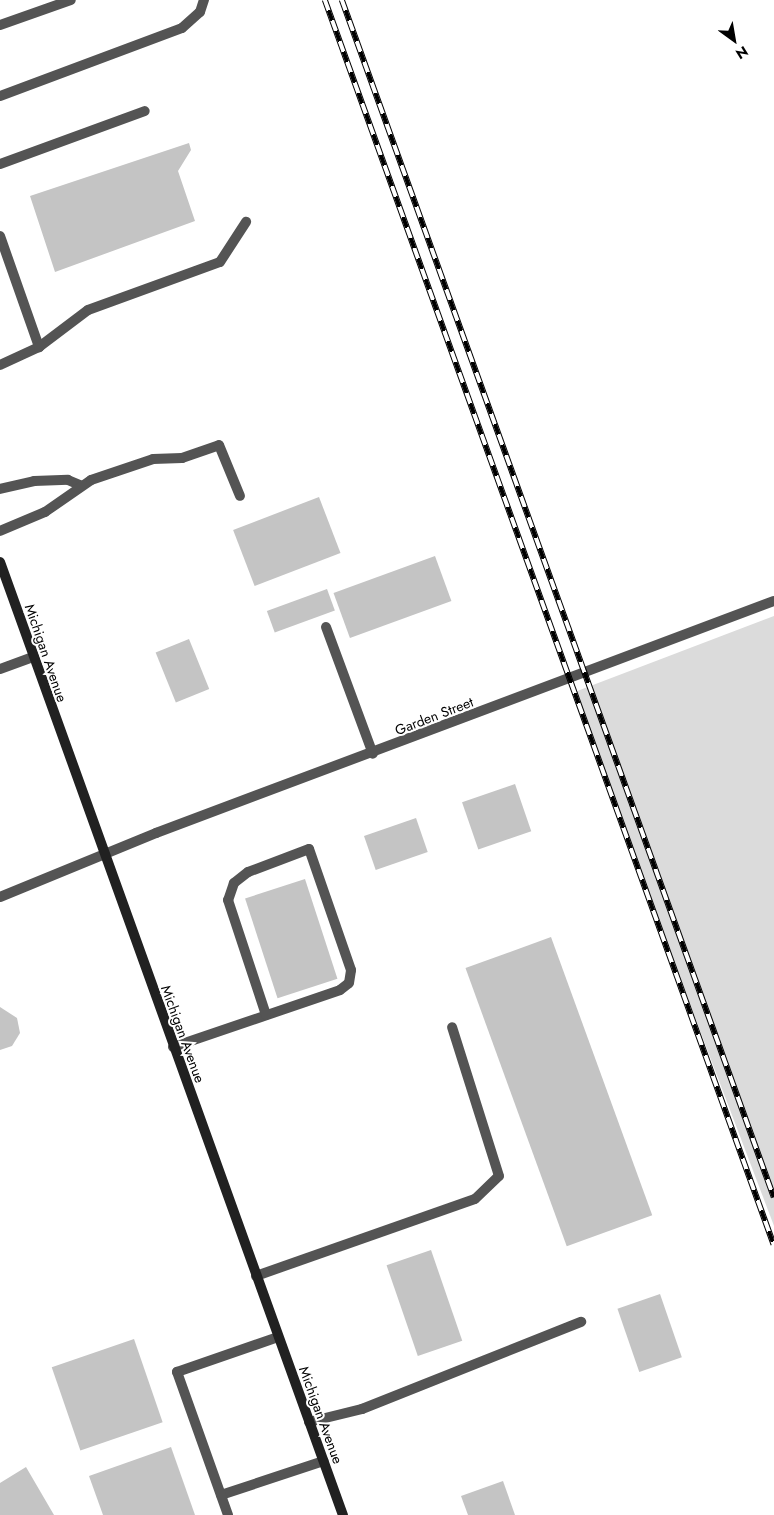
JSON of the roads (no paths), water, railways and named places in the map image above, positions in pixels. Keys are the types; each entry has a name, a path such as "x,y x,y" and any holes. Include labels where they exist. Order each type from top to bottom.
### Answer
{"main road":[{"name":"Michigan Avenue","path":"0,562 103,855 343,1515"}],"street":[{"path":"0,25 71,0"},
{"path":"0,96 182,28 200,12 204,0"},
{"path":"0,164 145,112"},
{"path":"0,365 38,348 88,310 220,262 246,222"},
{"path":"0,236 38,348"},
{"path":"0,531 62,502 80,485 153,459 182,458 219,445 240,496"},
{"path":"0,489 34,481 68,480 80,485"},
{"name":"Garden Street","path":"0,898 103,855 774,602"},
{"path":"326,627 373,754"},
{"path":"0,669 33,657"},
{"path":"173,1047 340,990 349,982 351,970 309,849 248,872 234,883 228,900 266,1015"},
{"path":"256,1276 475,1199 499,1176 452,1027"},
{"path":"309,1422 362,1409 582,1322"},
{"path":"228,1515 176,1372 278,1337"},
{"path":"221,1495 324,1462"}],"railway":[{"path":"325,0 774,1245"},
{"path":"342,0 774,1197"}]}
